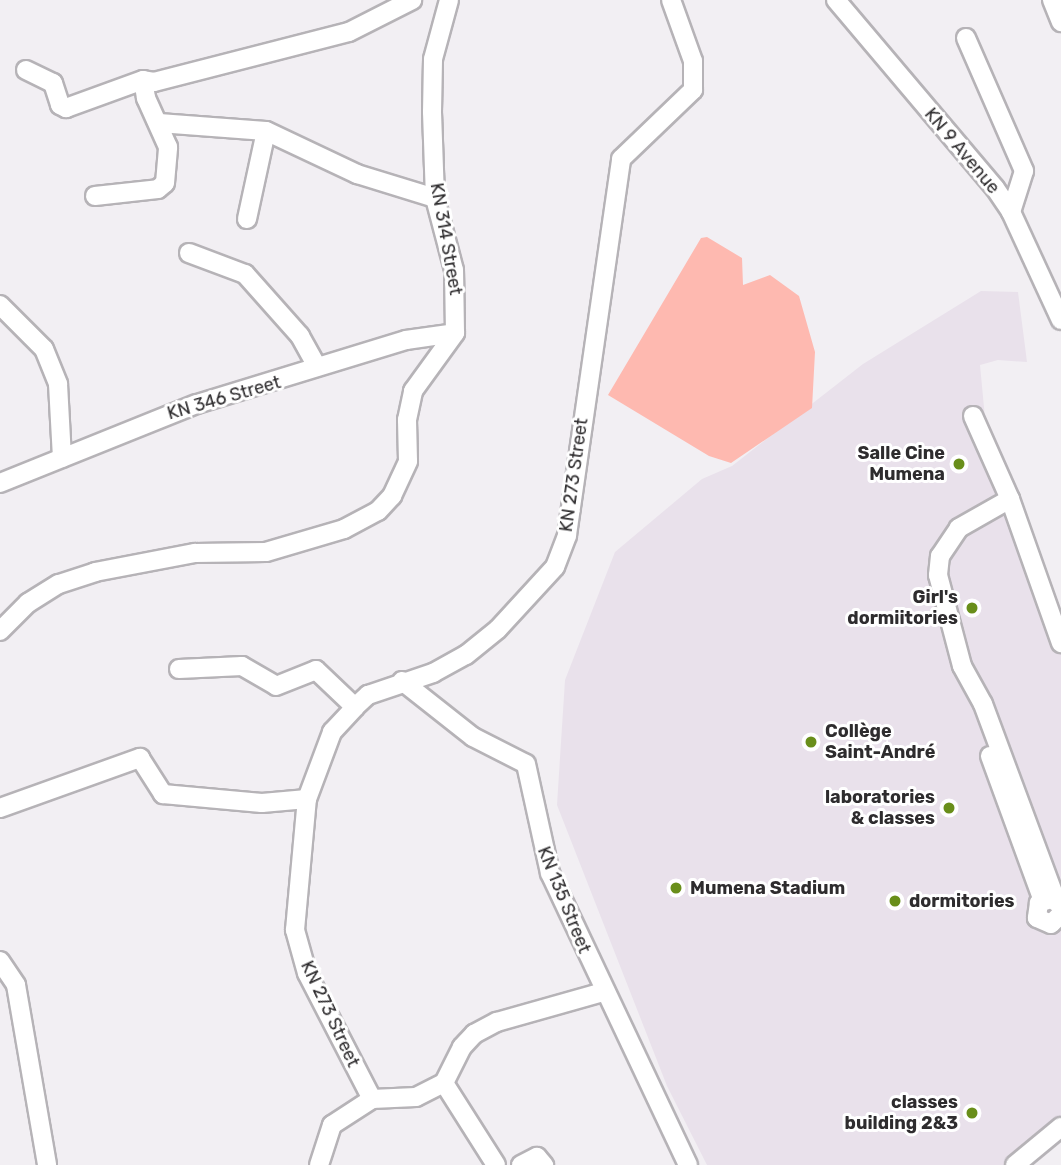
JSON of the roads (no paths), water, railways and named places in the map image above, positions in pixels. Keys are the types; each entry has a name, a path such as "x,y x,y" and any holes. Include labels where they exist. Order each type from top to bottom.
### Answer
{"street":[{"path":"26,69 53,83 60,105 66,107 144,80 153,82 349,32 412,0"},
{"name":"KN 314 Street","path":"449,0 433,59 435,198 454,270 455,333"},
{"name":"KN 273 Street","path":"372,1099 307,973 295,930 307,799 332,732 355,707 368,695 402,681 433,673 466,655 530,596 559,556 567,535 621,159 693,90 693,61 671,0"},
{"name":"KN 9 Avenue","path":"836,0 1011,212 1061,320"},
{"path":"1052,0 1061,22"},
{"path":"966,38 1024,171 1011,212"},
{"path":"95,196 158,189 165,183 168,147 146,98 144,80"},
{"path":"159,123 266,131 357,174 435,198"},
{"path":"247,219 266,131"},
{"path":"189,253 245,274 300,336 317,367"},
{"path":"0,305 44,349 58,384 62,458"},
{"path":"0,631 27,603 59,584 95,572 195,553 266,552 344,529 379,511 405,475 410,446 407,420 413,391 455,333"},
{"name":"KN 346 Street","path":"0,483 94,442 118,439 149,421 406,340 455,333"},
{"path":"973,416 1010,499 1061,643"},
{"path":"1010,499 960,528 940,556 938,575 966,676 965,688 1057,907"},
{"path":"178,669 242,666 276,686 316,670 355,707"},
{"name":"KN 135 Street","path":"402,681 473,737 526,764 550,873 603,992 688,1165"},
{"path":"0,808 140,758 163,794 262,803 307,799"},
{"path":"0,961 16,985 47,1165"},
{"path":"319,1165 332,1125 372,1099 416,1097 444,1083 462,1047 474,1034 497,1022 603,992"},
{"path":"444,1083 496,1165"},
{"path":"1015,1165 1061,1127"},
{"path":"521,1165 537,1157 544,1165"}],"place":[{"name":"Salle Cine Mumena","path":"959,464"},
{"name":"Girl's dormiitories","path":"972,608"},
{"name":"Collège Saint-André","path":"811,742"},
{"name":"laboratories & classes","path":"949,808"},
{"name":"Mumena Stadium","path":"676,888"},
{"name":"dormitories","path":"895,901"},
{"name":"classes building 2&3","path":"972,1113"}]}
